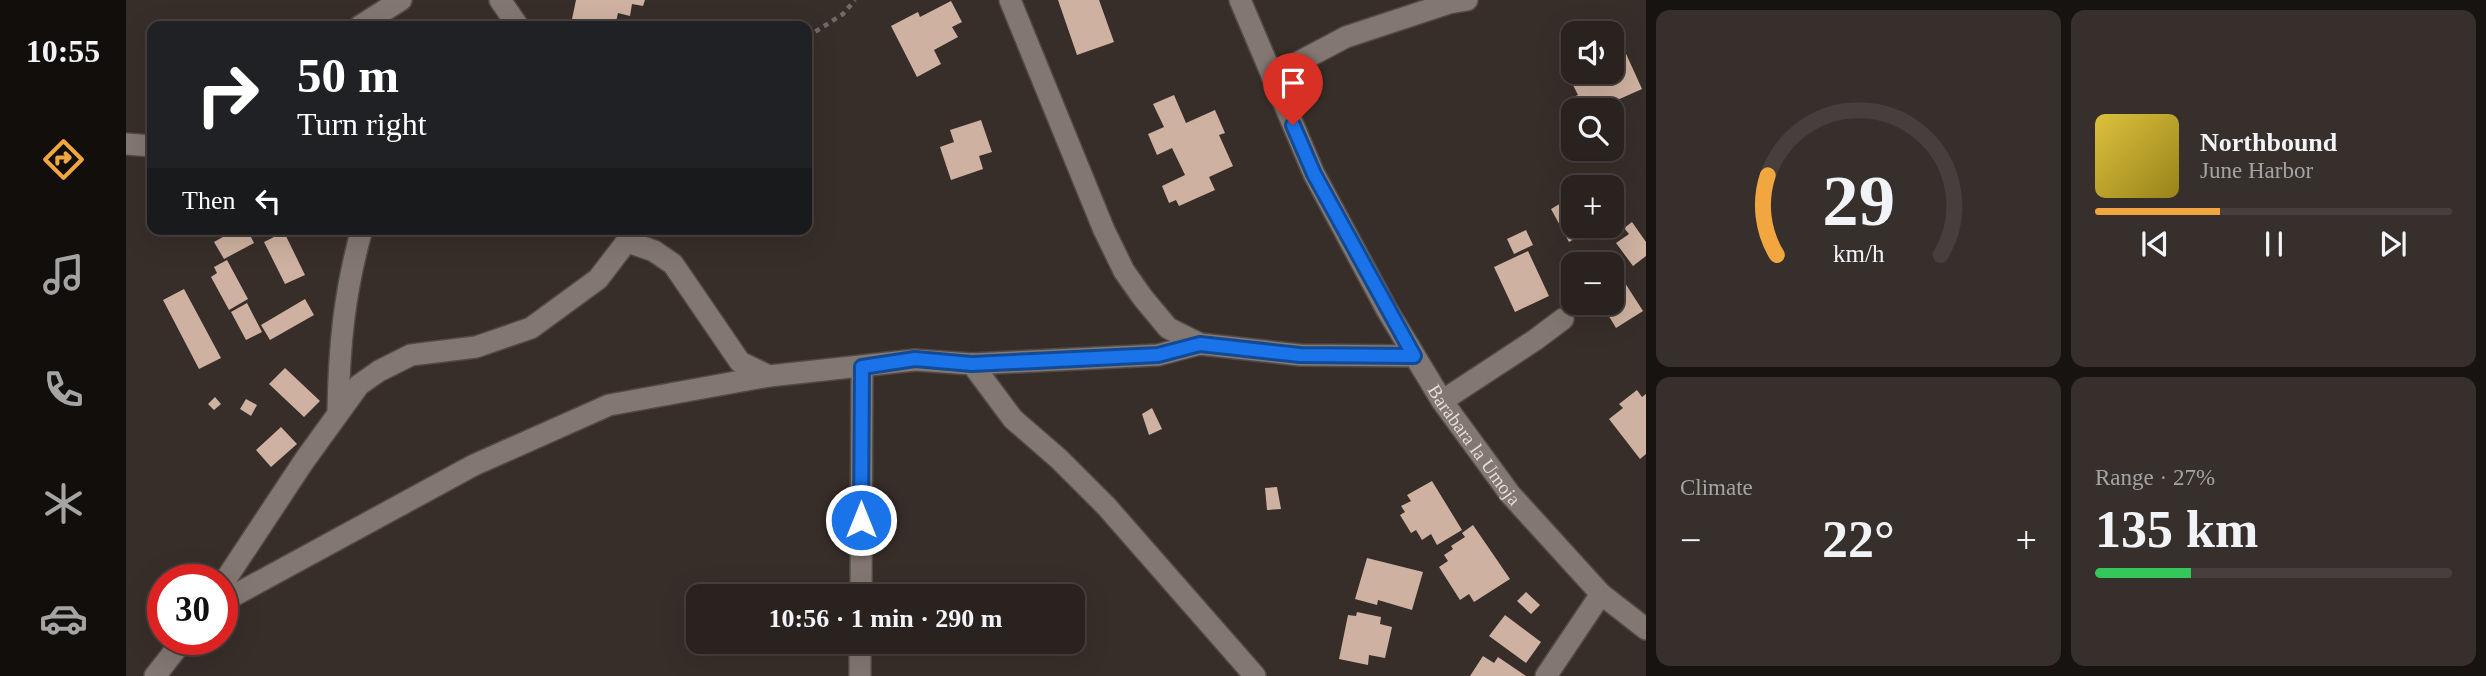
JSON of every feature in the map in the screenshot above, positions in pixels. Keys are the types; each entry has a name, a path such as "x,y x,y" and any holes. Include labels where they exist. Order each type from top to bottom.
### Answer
{"street":[{"path":"368,21 401,0"},
{"path":"500,0 515,21"},
{"path":"1010,0 1104,230 1124,271 1168,328 1200,344 1300,355 1414,356"},
{"name":"Barabara la Umoja","path":"1240,0 1314,174 1414,356 1442,401 1510,494 1601,594 1646,629"},
{"path":"1272,76 1346,37 1467,0"},
{"path":"126,144 147,146"},
{"path":"338,413 339,353 345,300 361,235"},
{"path":"236,564 359,385 379,371 411,355 476,347 531,328 597,279 632,235 673,264 740,362 769,376"},
{"path":"1442,401 1563,319"},
{"path":"238,593 474,465 609,405 769,376 915,359 972,364 1158,355 1200,344"},
{"path":"972,364 1013,419 1059,459 1107,507 1255,676"},
{"path":"861,584 862,367"},
{"path":"1546,676 1601,594"},
{"path":"860,654 860,676"},
{"path":"155,676 171,655"}],"path":[{"path":"812,34 843,14 855,0"}],"building":[{"path":"576,0 645,0 643,6 632,4 630,16 618,13 616,21 572,19"},
{"path":"1058,0 1099,0 1114,42 1077,55"},
{"path":"951,1 962,22 952,27 958,37 934,50 941,64 917,77 891,26 918,12 920,17"},
{"path":"1624,49 1642,89 1622,98 1571,98 1578,95 1572,84 1624,84"},
{"path":"1174,95 1186,123 1215,110 1225,133 1219,135 1233,166 1209,177 1215,190 1179,206 1176,200 1169,203 1162,186 1185,175 1172,148 1157,155 1148,134 1164,127 1153,104"},
{"path":"981,120 992,152 979,156 983,169 951,180 940,147 954,142 950,130"},
{"path":"1561,203 1561,227 1551,209"},
{"path":"1632,222 1646,242 1646,256 1633,266 1616,243 1629,234 1624,228"},
{"path":"1526,230 1533,245 1514,254 1507,239"},
{"path":"226,235 250,235 254,243 224,259 214,242"},
{"path":"278,235 285,235 305,275 285,284 264,242"},
{"path":"1528,251 1549,296 1515,312 1494,267"},
{"path":"227,260 248,299 229,310 211,277 217,273 214,267"},
{"path":"1624,284 1643,311 1616,328 1608,315 1624,315"},
{"path":"184,289 221,358 199,369 163,300"},
{"path":"305,299 314,315 270,340 261,325"},
{"path":"247,303 262,332 246,340 231,312"},
{"path":"285,368 320,401 304,417 269,384"},
{"path":"1637,390 1642,397 1646,394 1646,454 1640,459 1609,419 1623,408 1619,404"},
{"path":"215,397 221,404 214,410 208,404"},
{"path":"246,399 257,405 251,416 240,409"},
{"path":"1152,408 1162,429 1149,435 1142,414"},
{"path":"281,427 297,444 271,467 256,450"},
{"path":"1432,481 1462,530 1437,545 1431,534 1422,540 1416,530 1411,533 1400,515 1405,512 1401,506 1411,501 1407,495"},
{"path":"1277,487 1281,509 1267,510 1265,488"},
{"path":"1473,525 1510,579 1474,602 1469,594 1460,600 1439,567 1448,561 1444,555 1453,549 1451,546 1465,537 1462,533"},
{"path":"1367,558 1423,572 1412,610 1378,600 1377,605 1355,599"},
{"path":"1526,592 1540,605 1531,614 1517,601"},
{"path":"1357,612 1381,617 1380,624 1392,627 1385,658 1369,655 1368,665 1339,659 1348,615 1356,616"},
{"path":"1505,615 1541,642 1526,663 1489,636"},
{"path":"1483,656 1494,663 1498,657 1526,676 1470,676"}],"route":[{"path":"861,520 862,367 915,359 972,364 1158,355 1200,344 1300,355 1414,356 1314,174 1293,125"}]}
